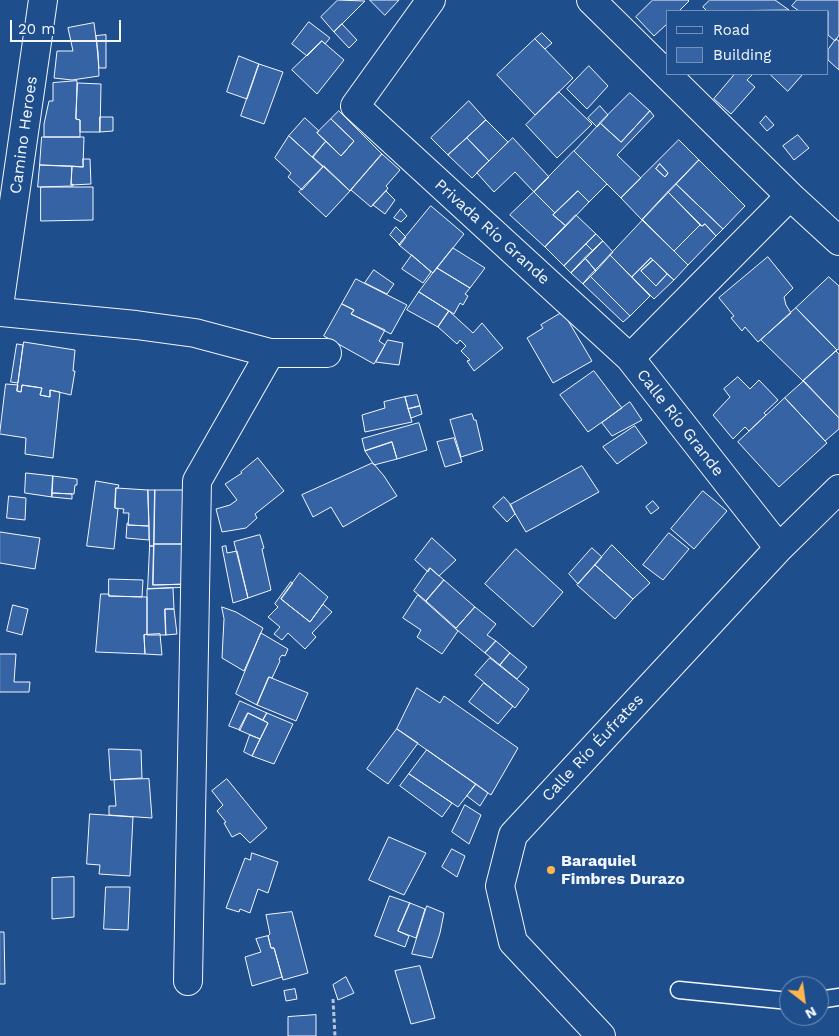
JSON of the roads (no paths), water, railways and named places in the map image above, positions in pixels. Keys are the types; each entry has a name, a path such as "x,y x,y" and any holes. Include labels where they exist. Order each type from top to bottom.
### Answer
{"street":[{"name":"Camino Heroes","path":"0,299 43,0"},
{"name":"Privada Río Grande","path":"431,0 355,106 630,358"},
{"path":"591,0 666,74"},
{"path":"667,75 790,196 839,241"},
{"name":"Calle Río Grande","path":"779,548 630,358 790,196"},
{"path":"0,312 136,325 195,333 270,353 327,353"},
{"path":"188,981 197,481 270,353"},
{"name":"Calle Río Éufrates","path":"601,1036 513,942 500,886 513,835 779,548 839,489"}],"lane":[{"path":"680,990 779,1000"}],"place":[{"name":"Baraquiel Fimbres Durazo","path":"551,870"}]}
